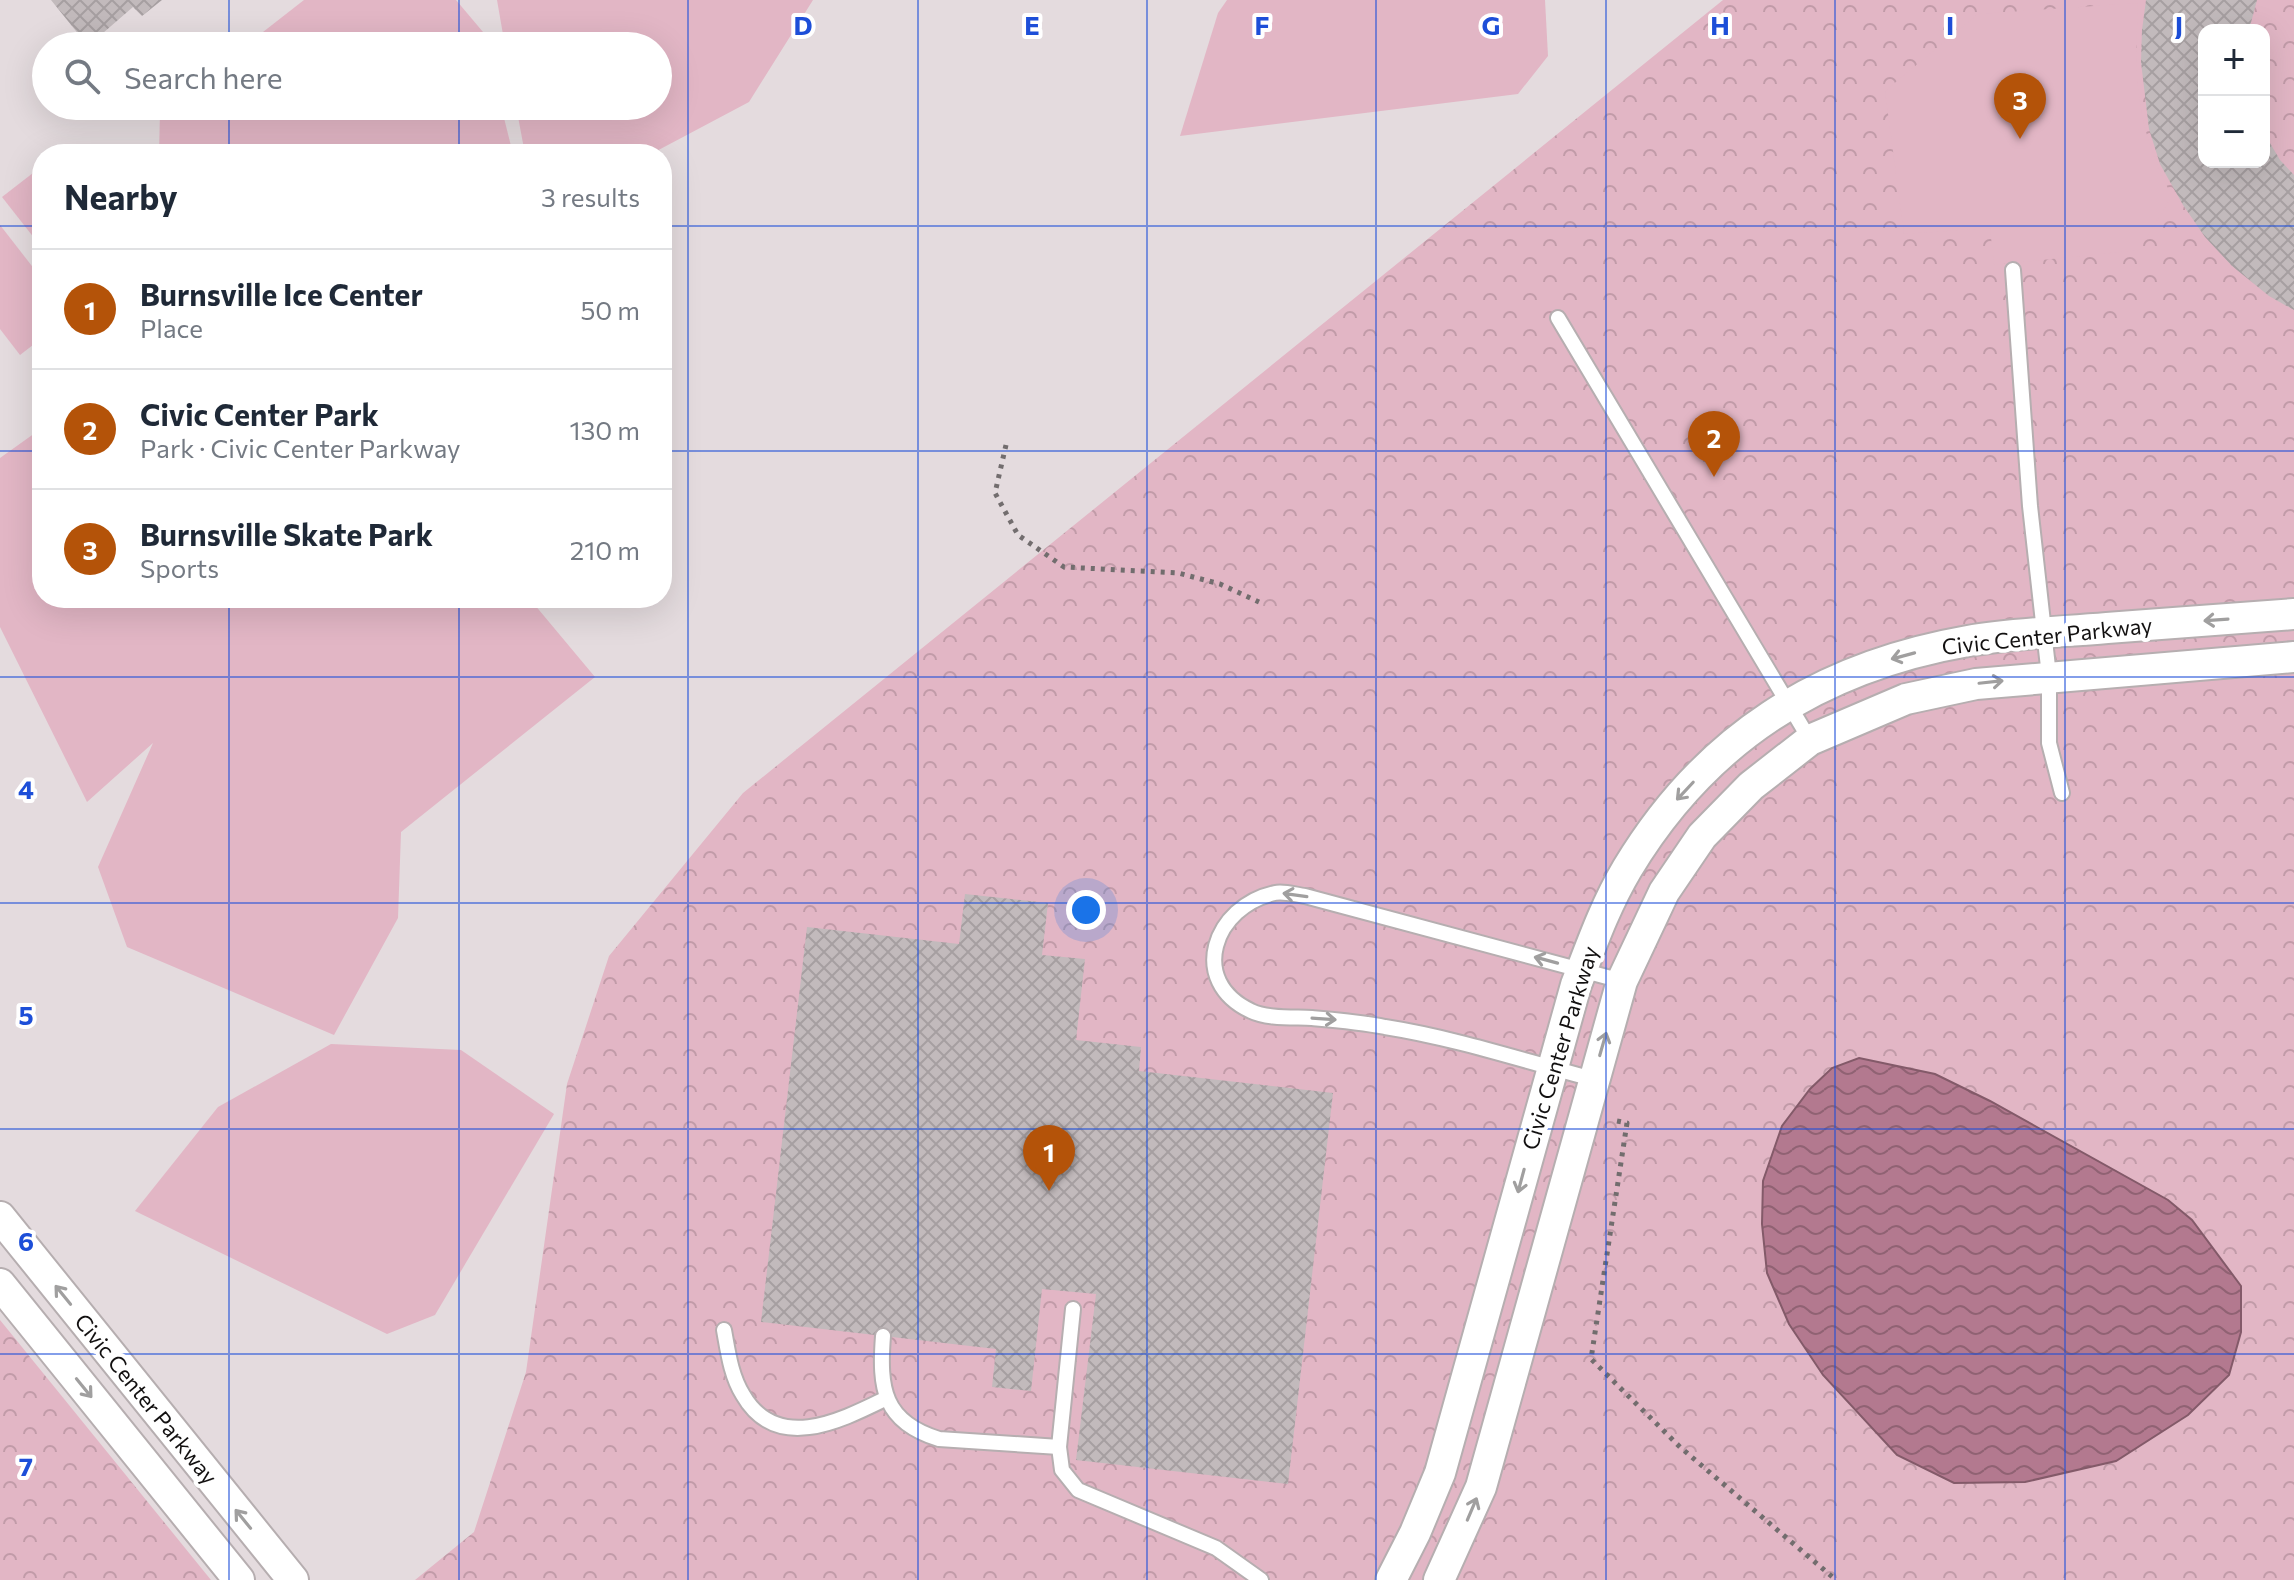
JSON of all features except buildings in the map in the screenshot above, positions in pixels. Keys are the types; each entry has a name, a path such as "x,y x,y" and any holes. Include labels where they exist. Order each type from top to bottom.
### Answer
{"street":[{"name":"Civic Center Parkway","path":"1391,1580 1440,1473 1582,970 1601,919 1620,883 1668,809 1721,754 1787,703 1856,671 1894,658 1969,641 2294,614"},
{"name":"Civic Center Parkway","path":"1439,1580 1481,1487 1622,981 1664,892 1702,836 1751,786 1810,740 1906,699 1976,684 2049,676 2294,657"},
{"name":"Civic Center Parkway","path":"0,1217 293,1580"},
{"name":"Civic Center Parkway","path":"0,1284 239,1580"}],"lane":[{"path":"2013,270 2030,506 2049,676 2049,743 2062,793"},
{"path":"1558,318 1810,740"},
{"path":"1593,1079 1386,1027 1254,1013 1232,999 1217,981 1213,963 1217,937 1229,919 1251,902 1277,892 1305,896 1622,981"},
{"path":"1073,1309 1059,1447 1062,1470 1078,1490 1216,1548 1261,1580"},
{"path":"724,1330 735,1380 744,1397 770,1421 808,1429 846,1418 887,1398"},
{"path":"883,1336 880,1369 887,1398 907,1425 939,1439 1059,1447"}],"path":[{"path":"1006,445 995,493 1018,535 1064,567 1178,573 1220,584 1259,602"},
{"path":"1584,1115 1627,1123 1591,1359 1680,1447 1836,1580"}],"green space":[{"path":"304,0 456,0 483,32 263,32"},
{"path":"497,0 813,0 749,102 670,144 523,144 519,120 672,120 672,32 503,32"},
{"path":"1227,0 1545,0 1548,56 1518,94 1180,136 1218,13"},
{"path":"1723,0 2294,0 2294,1580 415,1580 474,1532 526,1372 567,1084 609,956 743,793"},
{"path":"2138,3 2138,80 2144,125 2172,196 2139,250 1994,265 1990,228 1904,234 1885,91 1978,14"},
{"path":"160,120 504,120 510,144 159,144"},
{"path":"32,174 32,235 2,197"},
{"path":"0,225 32,266 32,346 20,355 0,329"},
{"path":"32,435 32,608 537,608 595,677 401,832 398,918 334,1035 127,947 98,867 153,743 87,802 0,627 0,458"},
{"path":"331,1044 461,1050 554,1114 435,1315 387,1334 135,1211 218,1107"},
{"path":"0,1320 211,1580 0,1580"}],"water":[{"path":"1859,1058 1935,1074 1990,1101 2168,1200 2192,1220 2241,1286 2241,1332 2229,1375 2188,1415 2116,1461 2025,1482 1954,1483 1897,1455 1823,1375 1789,1324 1767,1273 1762,1224 1763,1181 1782,1126 1810,1089 1832,1068"}],"place":[{"name":"Burnsville Skate Park","path":"2020,139"},
{"name":"Civic Center Park","path":"1714,477"},
{"name":"Burnsville Ice Center","path":"1049,1191"}]}
